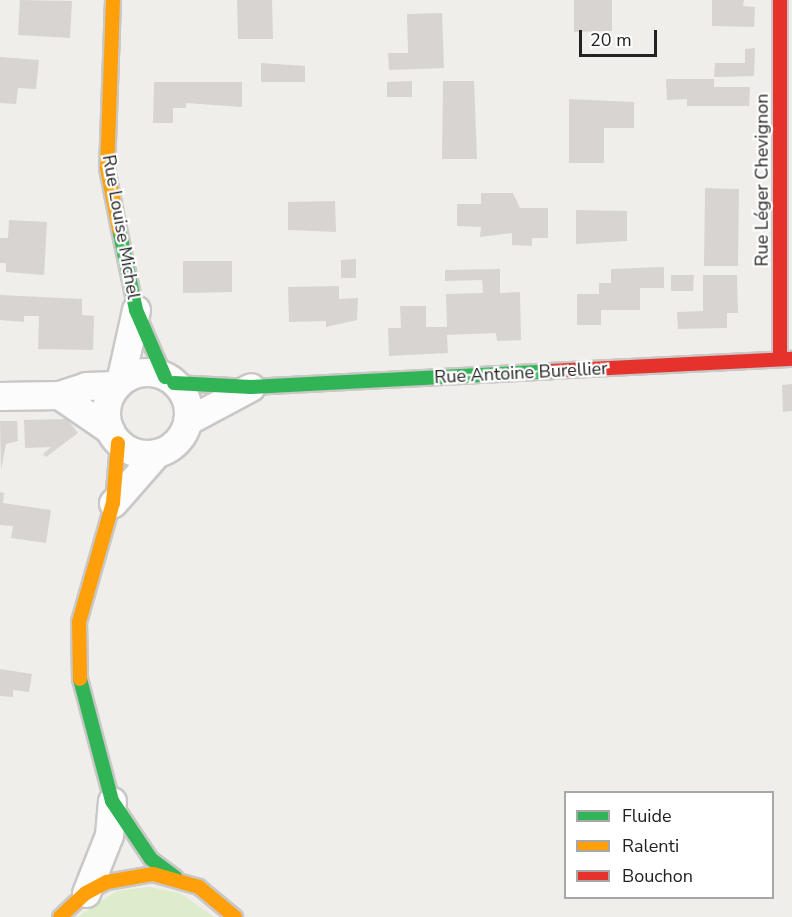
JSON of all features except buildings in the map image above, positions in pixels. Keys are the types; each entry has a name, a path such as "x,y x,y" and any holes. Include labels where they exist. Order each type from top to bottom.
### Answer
{"street":[{"name":"Rue Louise Michel","path":"113,0 107,168 136,310 169,380"},
{"name":"Rue Léger Chevignon","path":"780,0 786,359"},
{"name":"Rue Louise Michel","path":"119,384 136,310"},
{"name":"Rue Antoine Burellier","path":"169,380 251,387 786,359"},
{"path":"0,396 59,395 86,386 119,384 142,373 169,380 187,404 187,421 174,444 157,453 113,503"},
{"path":"119,384 107,406 114,436 113,503 87,582 76,643 88,719 112,801 151,859 176,878 199,887 235,917"},
{"name":"Rue Antoine Burellier","path":"187,421 251,387"},
{"path":"59,395 133,452 157,453"},
{"path":"86,893 109,835 112,801"},
{"path":"60,917 86,893 129,876 176,878"}],"green space":[{"path":"149,887 180,893 214,917 77,917 117,891"}],"traffic: fast":[{"path":"119,229 136,310 165,377"},
{"path":"174,383 251,387 552,371"},
{"path":"80,679 112,801 151,859 176,878"}],"traffic: slow":[{"path":"113,0 107,168 119,229"},
{"path":"80,679 79,622 113,503 118,443"},
{"path":"60,917 86,893 107,882 153,874 199,887 235,917"}],"traffic: jam":[{"path":"780,0 780,359"},
{"path":"552,371 792,359"}]}
